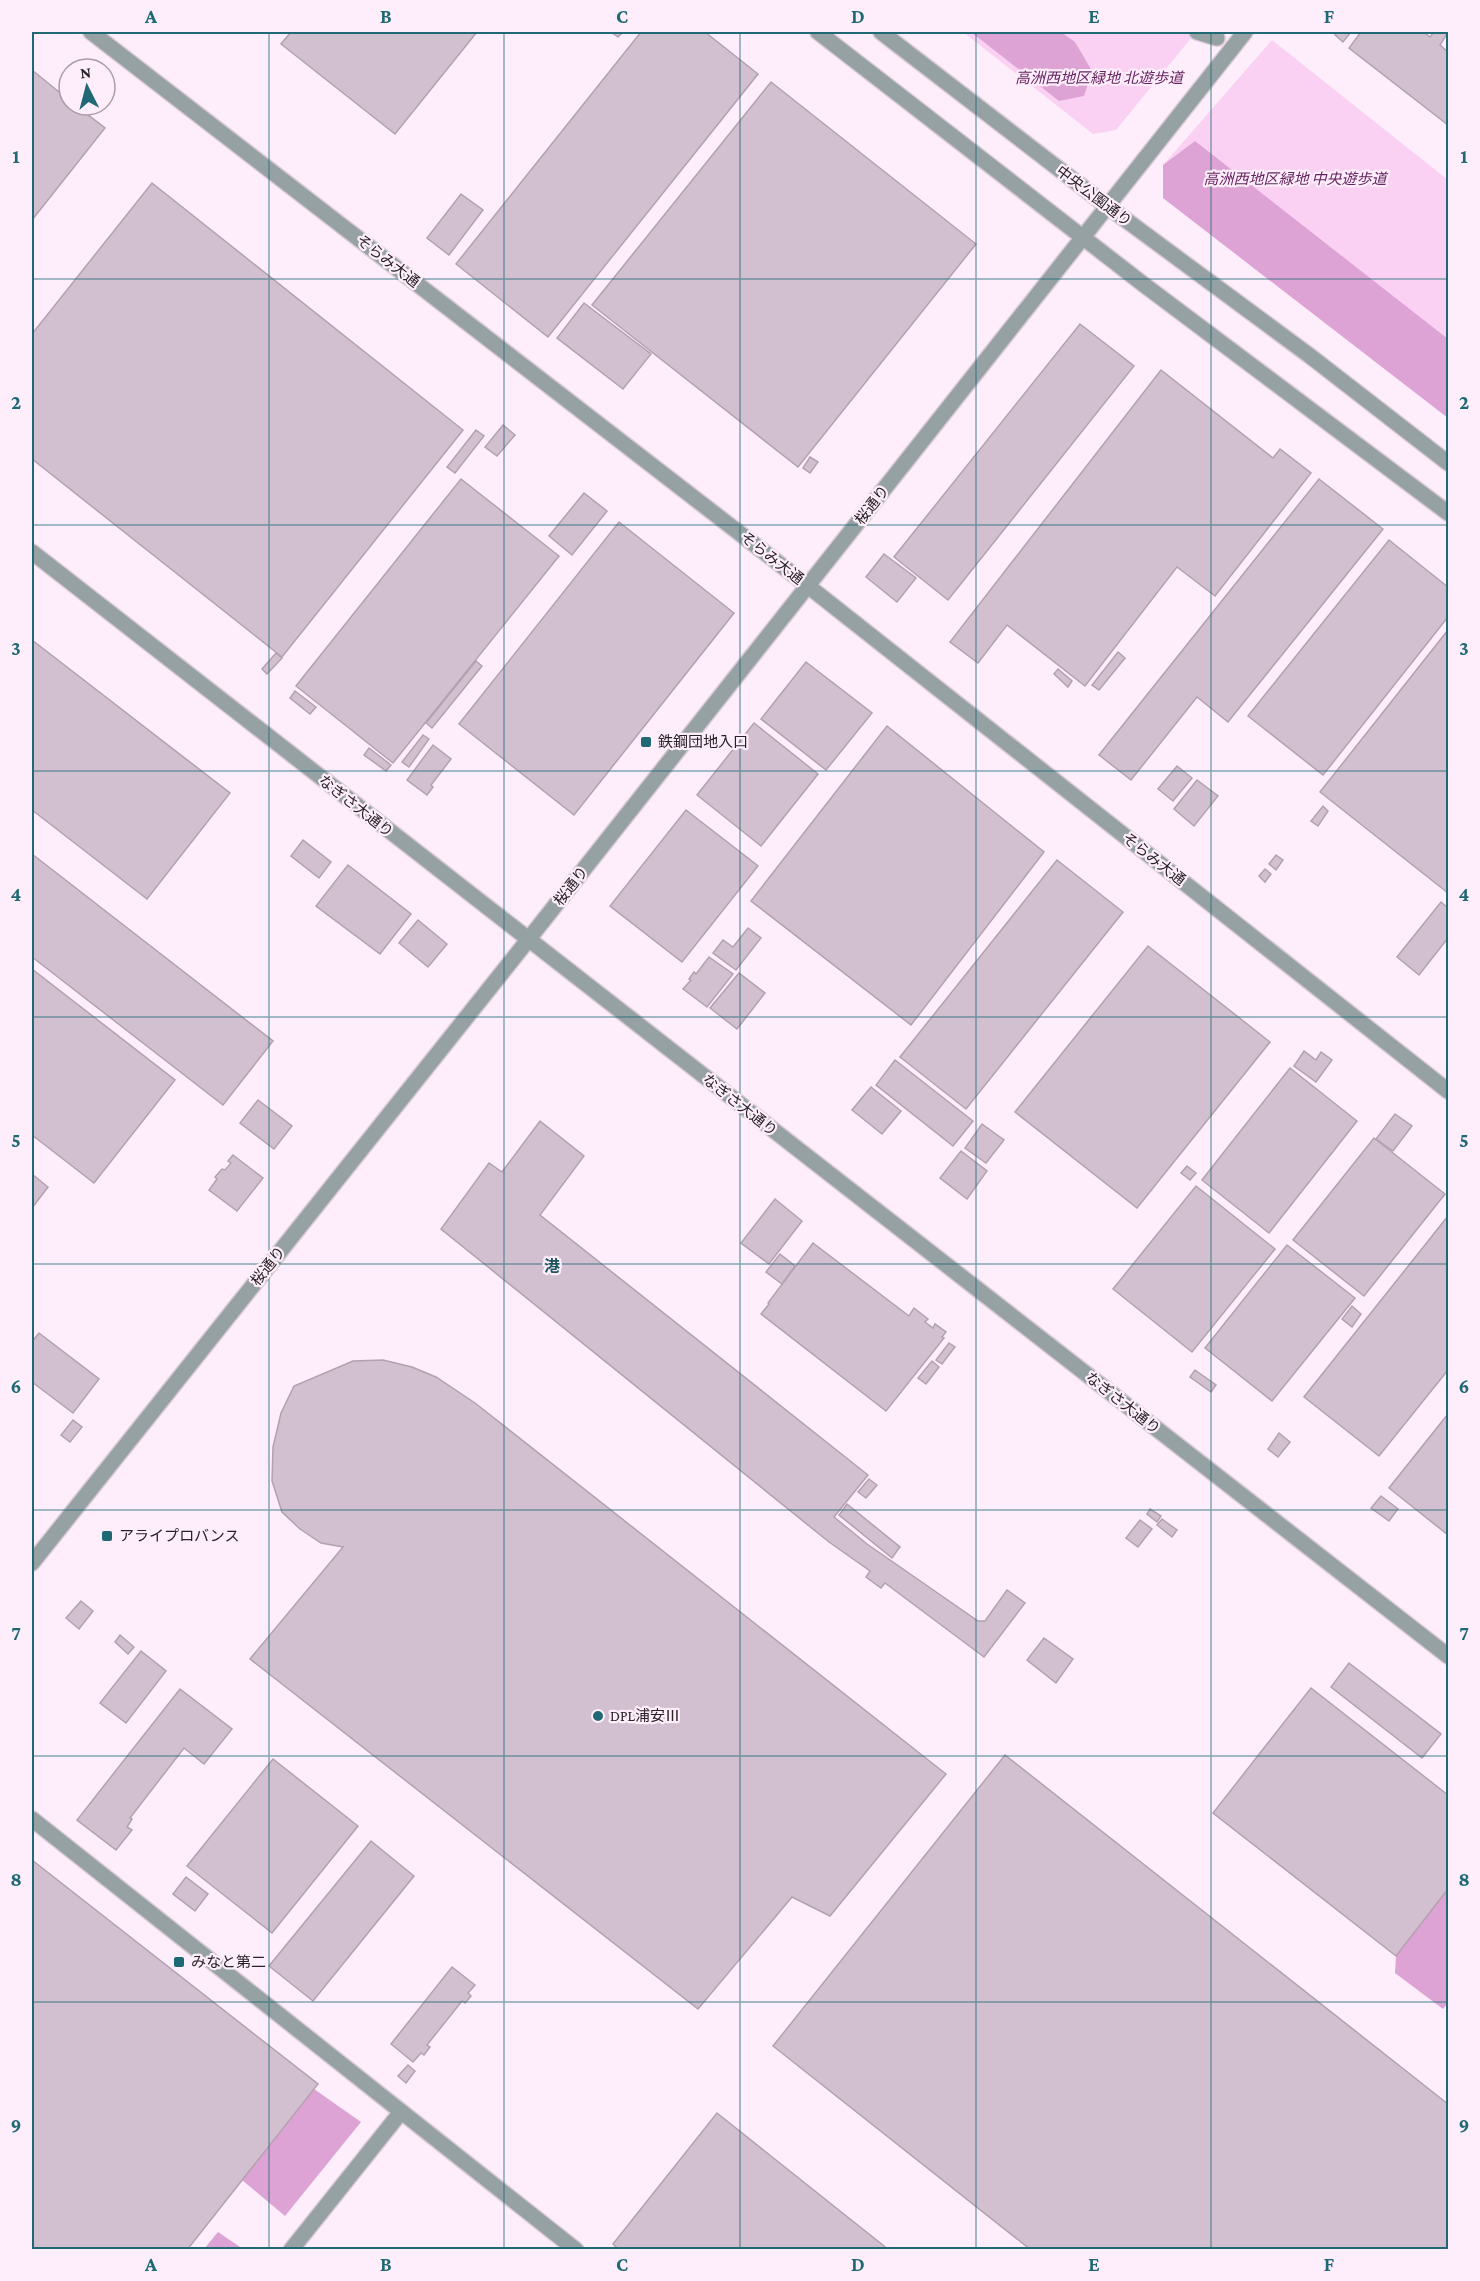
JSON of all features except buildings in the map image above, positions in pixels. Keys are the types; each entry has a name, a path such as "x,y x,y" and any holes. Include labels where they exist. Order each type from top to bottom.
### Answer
{"street":[{"name":"そらみ大通","path":"91,32 808,586 1449,1091"},
{"path":"818,32 1143,284 1449,513"},
{"name":"中央公園通り","path":"881,32 1107,206 1310,356 1449,463"},
{"path":"1197,32 1217,38"},
{"name":"桜通り","path":"32,1563 528,940 1245,32"},
{"name":"なぎさ大通り","path":"32,552 1449,1656"},
{"path":"32,1819 576,2250"},
{"path":"291,2250 401,2112"}],"green space":[{"name":"高洲西地区緑地 北遊歩道","path":"963,32 1196,32 1116,130 1093,134"},
{"name":"高洲西地区緑地 中央遊歩道","path":"1272,40 1448,180 1448,418 1163,198 1163,165"}],"shaded area":[{"path":"971,32 1061,32 1075,42 1092,71 1084,96 1059,101"},
{"path":"1195,141 1448,339 1448,418 1163,198 1163,165"},
{"path":"1448,1889 1448,2003 1443,2009 1395,1973 1396,1956"},
{"path":"314,2089 361,2122 285,2216 242,2180"},
{"path":"218,2232 243,2249 204,2249"}],"place":[{"name":"鉄鋼団地入口","path":"646,742"},
{"name":"アライプロバンス","path":"107,1536"},
{"name":"DPL浦安Ⅲ","path":"598,1716"},
{"name":"みなと第二","path":"179,1962"}],"district":[{"name":"港","path":"552,1266"}]}
